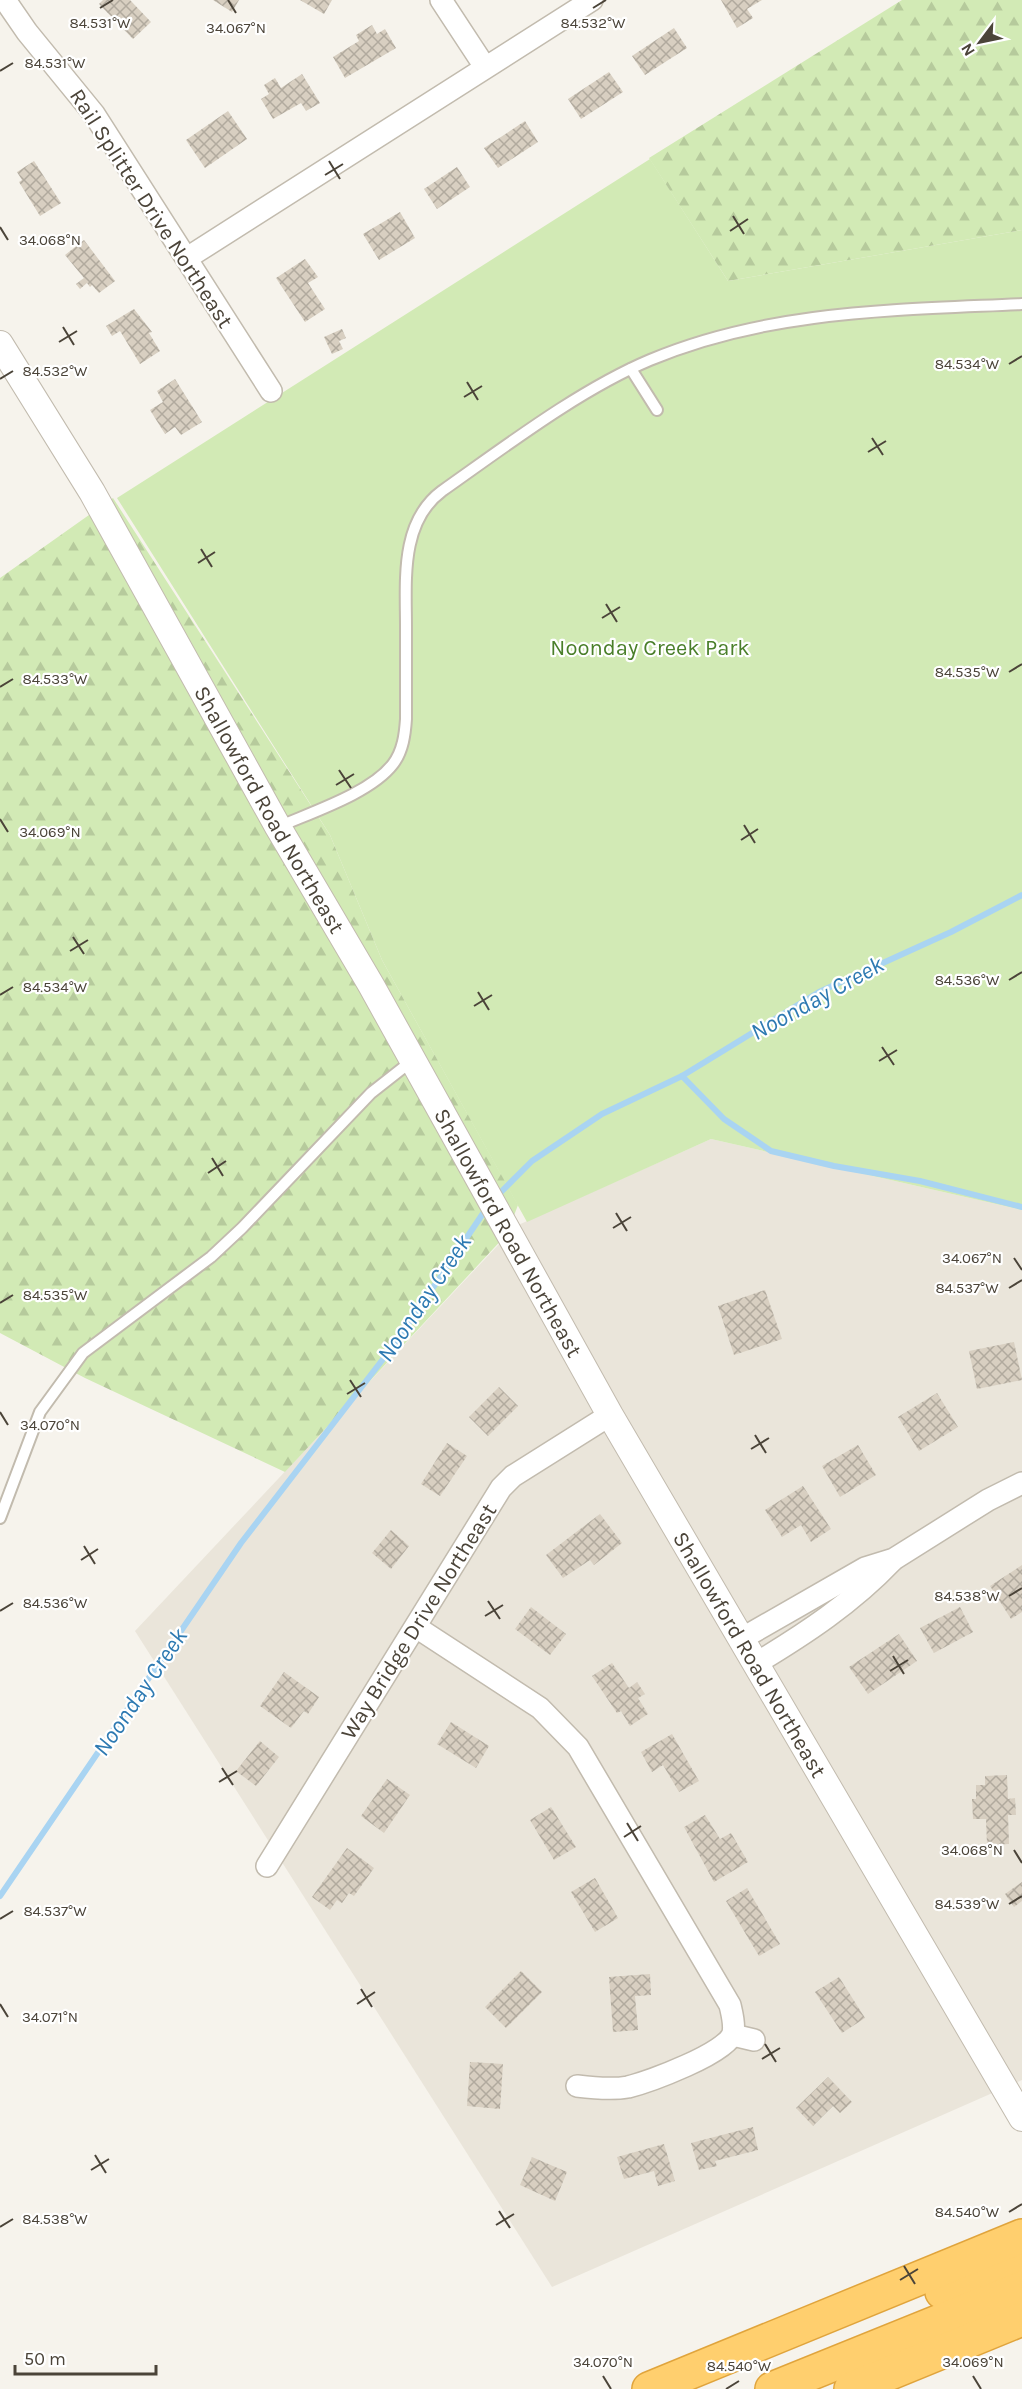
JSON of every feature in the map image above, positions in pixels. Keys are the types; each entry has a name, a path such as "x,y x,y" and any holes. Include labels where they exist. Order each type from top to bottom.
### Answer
{"highway":[{"path":"649,2389 1022,2236"},
{"path":"669,2389 1022,2262"},
{"path":"772,2389 1022,2288"},
{"path":"851,2389 1022,2319"}],"street":[{"name":"Rail Splitter Drive Northeast","path":"5,0 27,32 94,114 271,391"},
{"path":"441,0 485,68"},
{"path":"187,258 592,0"},
{"name":"Shallowford Road Northeast","path":"0,344 92,492 278,827 413,1060 524,1264 610,1415 1022,2118"},
{"name":"Way Bridge Drive Northeast","path":"267,1866 501,1488 513,1476 610,1415"},
{"path":"741,1640 865,1568 894,1558 988,1500 1022,1483"},
{"path":"755,1664 827,1619 872,1582 894,1558"},
{"path":"416,1627 540,1708 578,1747 730,2005 733,2035 721,2047 705,2057 628,2087 577,2086"},
{"path":"733,2035 754,2040"}],"lane":[{"path":"278,827 363,787 386,771 400,751 406,719 406,568 411,539 425,506 490,457 631,369 711,338 777,323 863,312 1022,304"},
{"path":"631,369 657,410"},
{"path":"0,1518 40,1412 83,1353 211,1257 242,1228 378,1086 413,1060"}],"shaded area":[{"path":"711,1139 1022,1210 1022,2080 552,2287 135,1631 516,1226"}],"green space":[{"path":"902,0 1022,0 1022,230 728,281 649,158"},
{"name":"Noonday Creek Park","path":"650,159 728,281 1022,230 1022,1210 711,1139 527,1222 382,960 330,835 117,498"},
{"path":"113,498 330,835 382,960 518,1205 507,1234 285,1472 85,1378 0,1333 0,578"}],"building":[{"path":"103,0 130,0 151,22 133,39 99,4"},
{"path":"213,0 239,0 232,12"},
{"path":"300,0 332,0 324,14"},
{"path":"721,0 762,0 747,9 753,18 737,28"},
{"path":"372,25 377,34 385,29 396,48 345,78 333,57 359,41 356,35"},
{"path":"674,28 687,48 645,75 632,56"},
{"path":"609,72 623,92 581,119 568,99"},
{"path":"302,74 320,103 306,111 301,103 273,119 261,99 269,94 264,85 275,78 281,88"},
{"path":"228,111 247,139 205,168 186,140"},
{"path":"525,121 538,142 498,168 484,148"},
{"path":"34,161 61,203 40,216 19,182 22,180 17,172"},
{"path":"457,167 470,187 437,209 424,189"},
{"path":"400,212 415,238 379,260 363,234"},
{"path":"84,240 115,281 99,293 87,283 80,289 76,284 84,278 65,255"},
{"path":"305,259 318,277 308,283 325,309 305,322 276,278"},
{"path":"134,309 152,332 149,333 160,351 140,364 120,331 112,336 106,326"},
{"path":"342,329 346,338 339,341 343,349 332,354 324,337"},
{"path":"175,379 202,422 181,435 175,427 165,434 150,410 163,402 157,391"},
{"path":"765,1290 782,1339 734,1355 718,1306"},
{"path":"1014,1342 1022,1380 977,1389 969,1351"},
{"path":"499,1387 518,1406 488,1436 469,1417"},
{"path":"937,1393 958,1427 919,1451 898,1417"},
{"path":"447,1443 467,1456 440,1496 421,1484"},
{"path":"858,1445 876,1475 840,1497 822,1466"},
{"path":"803,1486 831,1529 811,1542 801,1525 782,1537 765,1510"},
{"path":"600,1514 622,1543 594,1565 590,1560 563,1578 546,1555"},
{"path":"391,1530 409,1546 391,1569 372,1553"},
{"path":"1022,1565 1022,1612 1011,1619 990,1586"},
{"path":"531,1607 566,1634 550,1655 515,1629"},
{"path":"960,1607 973,1632 934,1653 920,1628"},
{"path":"899,1634 917,1661 868,1694 849,1667"},
{"path":"612,1663 629,1688 637,1682 645,1694 638,1698 648,1714 630,1726 621,1711 617,1713 592,1676"},
{"path":"284,1672 319,1697 308,1714 304,1711 291,1728 260,1706"},
{"path":"451,1722 489,1746 476,1768 437,1744"},
{"path":"672,1734 699,1781 679,1792 663,1765 652,1772 641,1752"},
{"path":"260,1741 279,1757 256,1786 236,1771"},
{"path":"1007,1775 1008,1799 1015,1798 1016,1815 1008,1815 1009,1844 987,1845 986,1819 973,1819 972,1799 976,1799 976,1785 985,1785 985,1776"},
{"path":"387,1779 410,1795 384,1833 361,1816"},
{"path":"551,1807 576,1847 554,1860 530,1820"},
{"path":"705,1815 720,1839 731,1833 748,1862 714,1882 684,1827"},
{"path":"347,1848 374,1868 354,1896 349,1893 342,1903 337,1900 330,1910 312,1897"},
{"path":"595,1878 618,1918 595,1932 571,1892"},
{"path":"1022,1882 1022,1901 1014,1907 1005,1894"},
{"path":"747,1888 780,1944 759,1956 726,1901"},
{"path":"521,1971 542,1992 506,2028 485,2007"},
{"path":"650,1974 651,1995 635,1996 638,2030 613,2032 609,1977"},
{"path":"839,1977 865,2018 842,2033 815,1992"},
{"path":"470,2062 503,2064 500,2109 467,2106"},
{"path":"828,2077 852,2102 840,2113 833,2106 813,2126 796,2108"},
{"path":"753,2127 758,2150 715,2161 717,2166 699,2170 691,2143"},
{"path":"664,2144 675,2181 658,2186 654,2171 624,2179 617,2157"},
{"path":"532,2157 567,2172 555,2201 520,2185"}],"waterway":[{"name":"Noonday Creek","path":"497,1196 532,1161 602,1114 682,1076 819,992 951,932 1022,895"},
{"path":"682,1076 724,1119 771,1151 834,1166 920,1181 1022,1207"},
{"name":"Noonday Creek","path":"0,1896 241,1543 397,1341 488,1206"}]}
